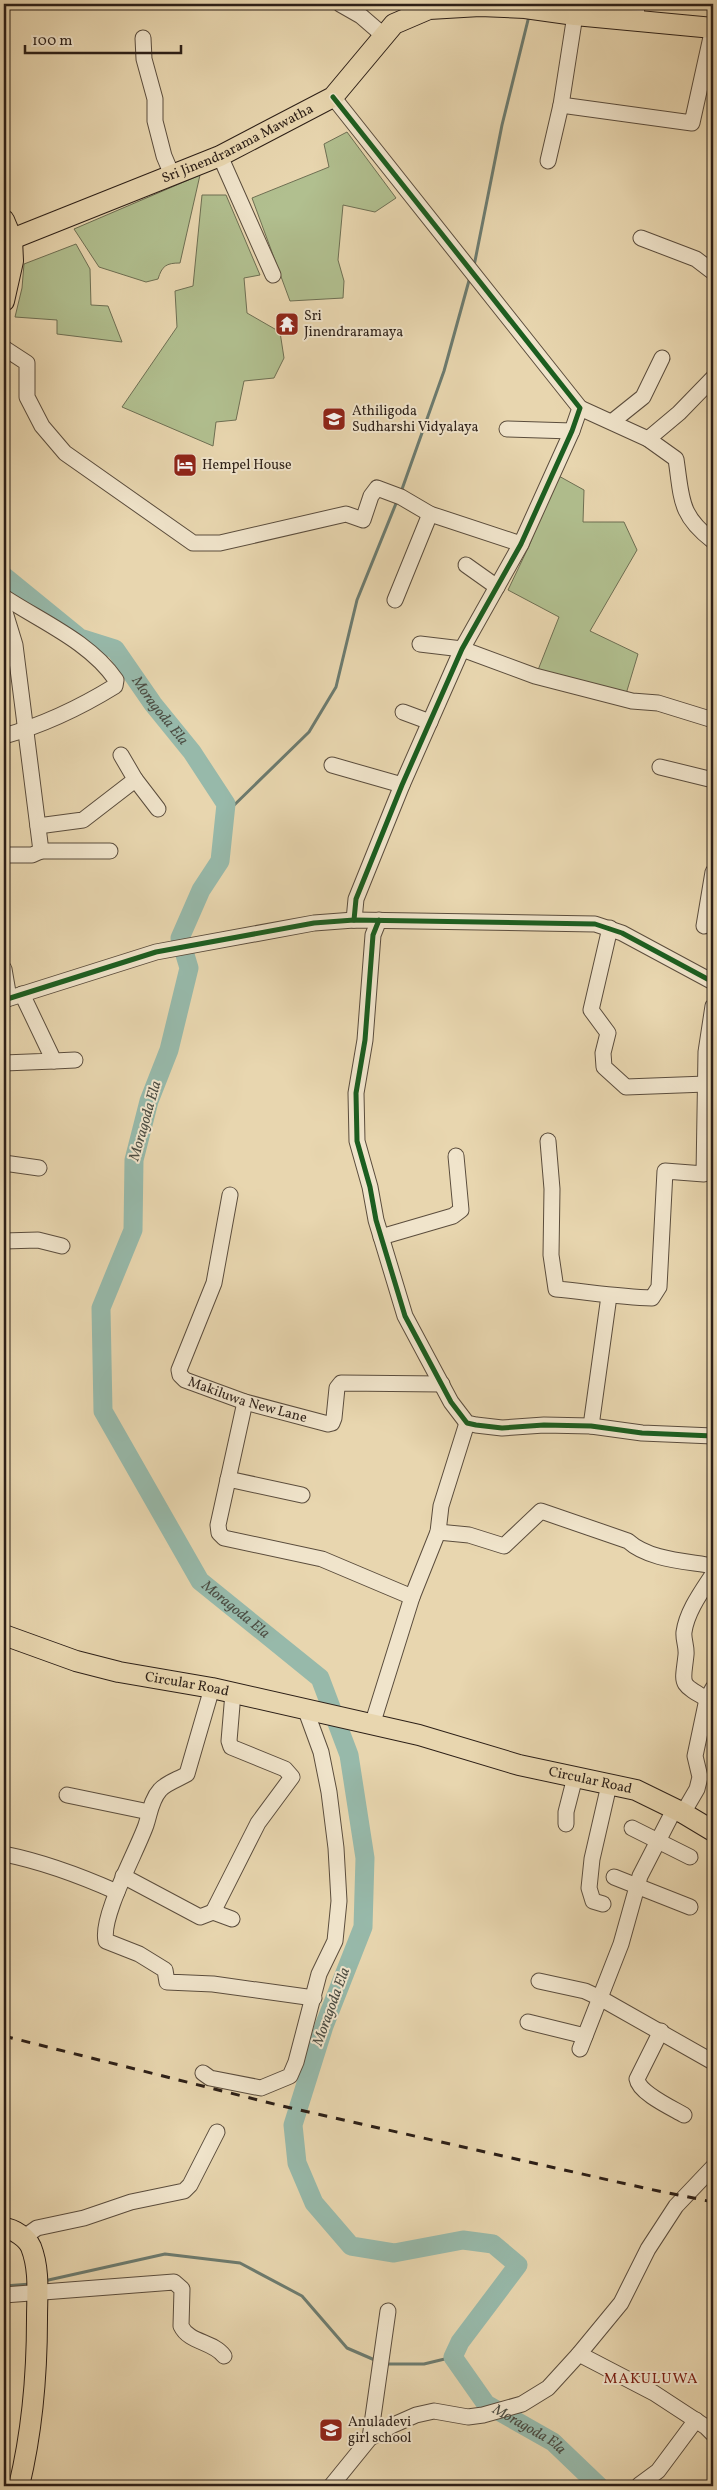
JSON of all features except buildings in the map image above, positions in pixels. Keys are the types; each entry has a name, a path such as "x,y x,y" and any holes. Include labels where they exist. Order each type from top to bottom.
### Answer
{"main road":[{"name":"Sri Jinendrarama Mawatha","path":"12,238 220,156 333,97 394,24 429,10 480,5 575,15 637,12 713,28"},
{"path":"4,220 12,238 13,261 4,301"},
{"name":"Circular Road","path":"4,1635 76,1661 119,1672 212,1688 419,1735 510,1762 636,1790 679,1810 713,1831"},
{"path":"4,2228 23,2238 30,2245 36,2267 37,2355 33,2410 19,2486"}],"street":[{"path":"340,4 361,16 383,35"},
{"path":"548,161 561,105 575,15"},
{"path":"561,105 692,122 713,28"},
{"path":"143,38 144,59 155,99 155,121 164,156 172,175"},
{"path":"333,97 580,408 648,438 676,459 684,510 697,528 713,541"},
{"path":"220,156 274,275"},
{"path":"641,238 696,259 713,272"},
{"path":"4,348 27,363 28,397 42,426 65,453 193,543 220,543 346,514 363,520 374,491 377,488 430,514 521,544"},
{"path":"613,421 643,397 662,358"},
{"path":"648,438 679,413 713,378"},
{"path":"354,920 356,899 402,785 462,649 521,544 572,431 580,408"},
{"path":"508,429 572,431"},
{"path":"395,600 430,514"},
{"path":"466,565 497,587"},
{"path":"4,596 79,644 106,666 116,680 115,686 92,700 26,730 4,736"},
{"path":"4,609 15,645 41,851"},
{"path":"420,644 462,649 534,676 632,700 658,704 713,720"},
{"path":"403,712 430,722"},
{"path":"121,755 158,809"},
{"path":"332,765 402,785"},
{"path":"660,767 713,780"},
{"path":"38,826 83,820 136,779"},
{"path":"4,855 32,855 41,851 110,851"},
{"path":"704,926 713,872"},
{"path":"12,997 156,952 314,922 354,920 595,924 610,928 660,952 713,982"},
{"path":"379,920 373,935 365,1040 356,1093 357,1141 392,1278 405,1316 452,1402 467,1423 502,1428 544,1425 591,1426 642,1433 713,1436"},
{"path":"610,928 590,1010 608,1033 603,1053 604,1067 626,1087 706,1084"},
{"path":"4,969 12,997 54,1061"},
{"path":"548,1141 552,1189 551,1255 556,1289 598,1292 609,1296 652,1298 659,1286 665,1171 704,1174 706,1052 713,1006"},
{"path":"4,1063 75,1060"},
{"path":"381,1237 453,1216 461,1210 456,1156"},
{"path":"4,1163 39,1168"},
{"name":"Makiluwa New Lane","path":"230,1195 214,1283 179,1370 184,1380 245,1402 328,1424 332,1423 334,1418 337,1388 341,1383 442,1384"},
{"path":"4,1241 38,1240 62,1246"},
{"path":"591,1426 609,1296"},
{"path":"245,1402 218,1525 219,1533 224,1538 322,1559 412,1597"},
{"path":"372,1725 412,1597 438,1532 441,1506 467,1423"},
{"path":"228,1479 302,1495"},
{"path":"438,1532 469,1535 504,1546 541,1511 628,1541 636,1548 659,1556 713,1566"},
{"path":"528,2022 582,2040 621,1944 636,1886 656,1840 697,1788 700,1777 695,1756 710,1694 690,1690 685,1684 682,1676 687,1654 683,1634 700,1594 713,1574"},
{"path":"212,1688 187,1774 160,1789 149,1812 147,1824 117,1892 104,1933 106,1941 165,1970 167,1982 213,1984 314,1998"},
{"path":"213,1912 258,1823 292,1777 285,1769 231,1747 228,1741 233,1693"},
{"path":"202,2073 210,2078 261,2088 290,2076 314,1998 319,1974 335,1941 339,1901 339,1876 329,1792 321,1752 303,1710"},
{"path":"566,1824 566,1812 574,1777"},
{"path":"603,1904 593,1901 590,1888 592,1859 608,1784"},
{"path":"67,1796 149,1812"},
{"path":"632,1828 690,1857"},
{"path":"4,1854 25,1858 68,1872 117,1892"},
{"path":"123,1876 200,1917 213,1912 232,1919"},
{"path":"614,1877 690,1907"},
{"path":"539,1981 585,1992 600,1998 713,2062"},
{"path":"661,2031 637,2079 637,2083 643,2090 684,2116"},
{"path":"23,2238 44,2226 84,2218 132,2202 184,2191 190,2185 217,2132"},
{"path":"330,2486 370,2438 416,2414 434,2411 452,2412 468,2417 482,2415 522,2404 548,2388 621,2303 648,2249 676,2206 713,2167"},
{"path":"4,2294 37,2290 174,2282 182,2289 181,2326 184,2331 190,2336 214,2346 224,2356"},
{"path":"370,2438 388,2312"},
{"path":"579,2354 654,2393 696,2420 713,2434"},
{"path":"639,2485 658,2471 696,2420"}],"green space":[{"path":"347,132 396,198 375,212 343,205 338,260 344,281 343,298 290,301 252,198 329,167 324,144"},
{"path":"200,175 180,263 165,266 158,279 146,282 99,267 74,229"},
{"path":"202,195 226,195 260,275 244,278 247,313 280,332 284,358 274,378 244,381 236,420 216,422 213,446 122,407 177,327 175,291 193,286"},
{"path":"76,244 90,269 91,305 108,306 122,342 57,334 57,320 15,317 22,288 24,264"},
{"path":"557,475 584,490 583,522 624,522 637,550 590,631 638,654 626,694 538,670 559,617 508,590 529,546"}],"waterway":[{"path":"474,266 502,125 529,16"},
{"path":"401,492 444,371 470,277"},
{"path":"225,814 309,732 336,687 357,600 397,501"},
{"name":"Moragoda Ela","path":"4,576 80,638 115,649 153,704 192,752 226,804 220,861 201,890 180,938 189,968 169,1050 149,1101 134,1160 133,1230 101,1308 103,1411 200,1581 320,1678 349,1755 365,1858 363,1927 324,2026 293,2125 297,2163 314,2203 351,2246 394,2253 463,2240 493,2244 518,2265 460,2342 453,2357 486,2404 553,2442 599,2486"},
{"path":"44,2281 165,2254 240,2263 302,2296 347,2348 377,2361"},
{"path":"4,2286 31,2284"},
{"path":"385,2364 424,2364 453,2357"}],"railway":[{"path":"4,2036 282,2106 713,2202"}],"cycle path":[{"path":"333,97 580,408 572,431 521,544 462,649 402,785 356,899 354,920"},
{"path":"4,1000 156,952 314,923 354,920 595,924 622,933 713,982"},
{"path":"379,920 373,935 365,1040 356,1093 357,1141 370,1187 376,1220 405,1316 451,1402 467,1423 476,1425 502,1428 544,1425 591,1426 642,1433 713,1436"}],"place":[{"name":"Sri Jinendraramaya","path":"287,324"},
{"name":"Athiligoda Sudharshi Vidyalaya","path":"334,419"},
{"name":"Hempel House","path":"185,465"},
{"name":"Anuladevi girl school","path":"331,2430"}],"district":[{"name":"MAKULUWA","path":"651,2379"}]}
